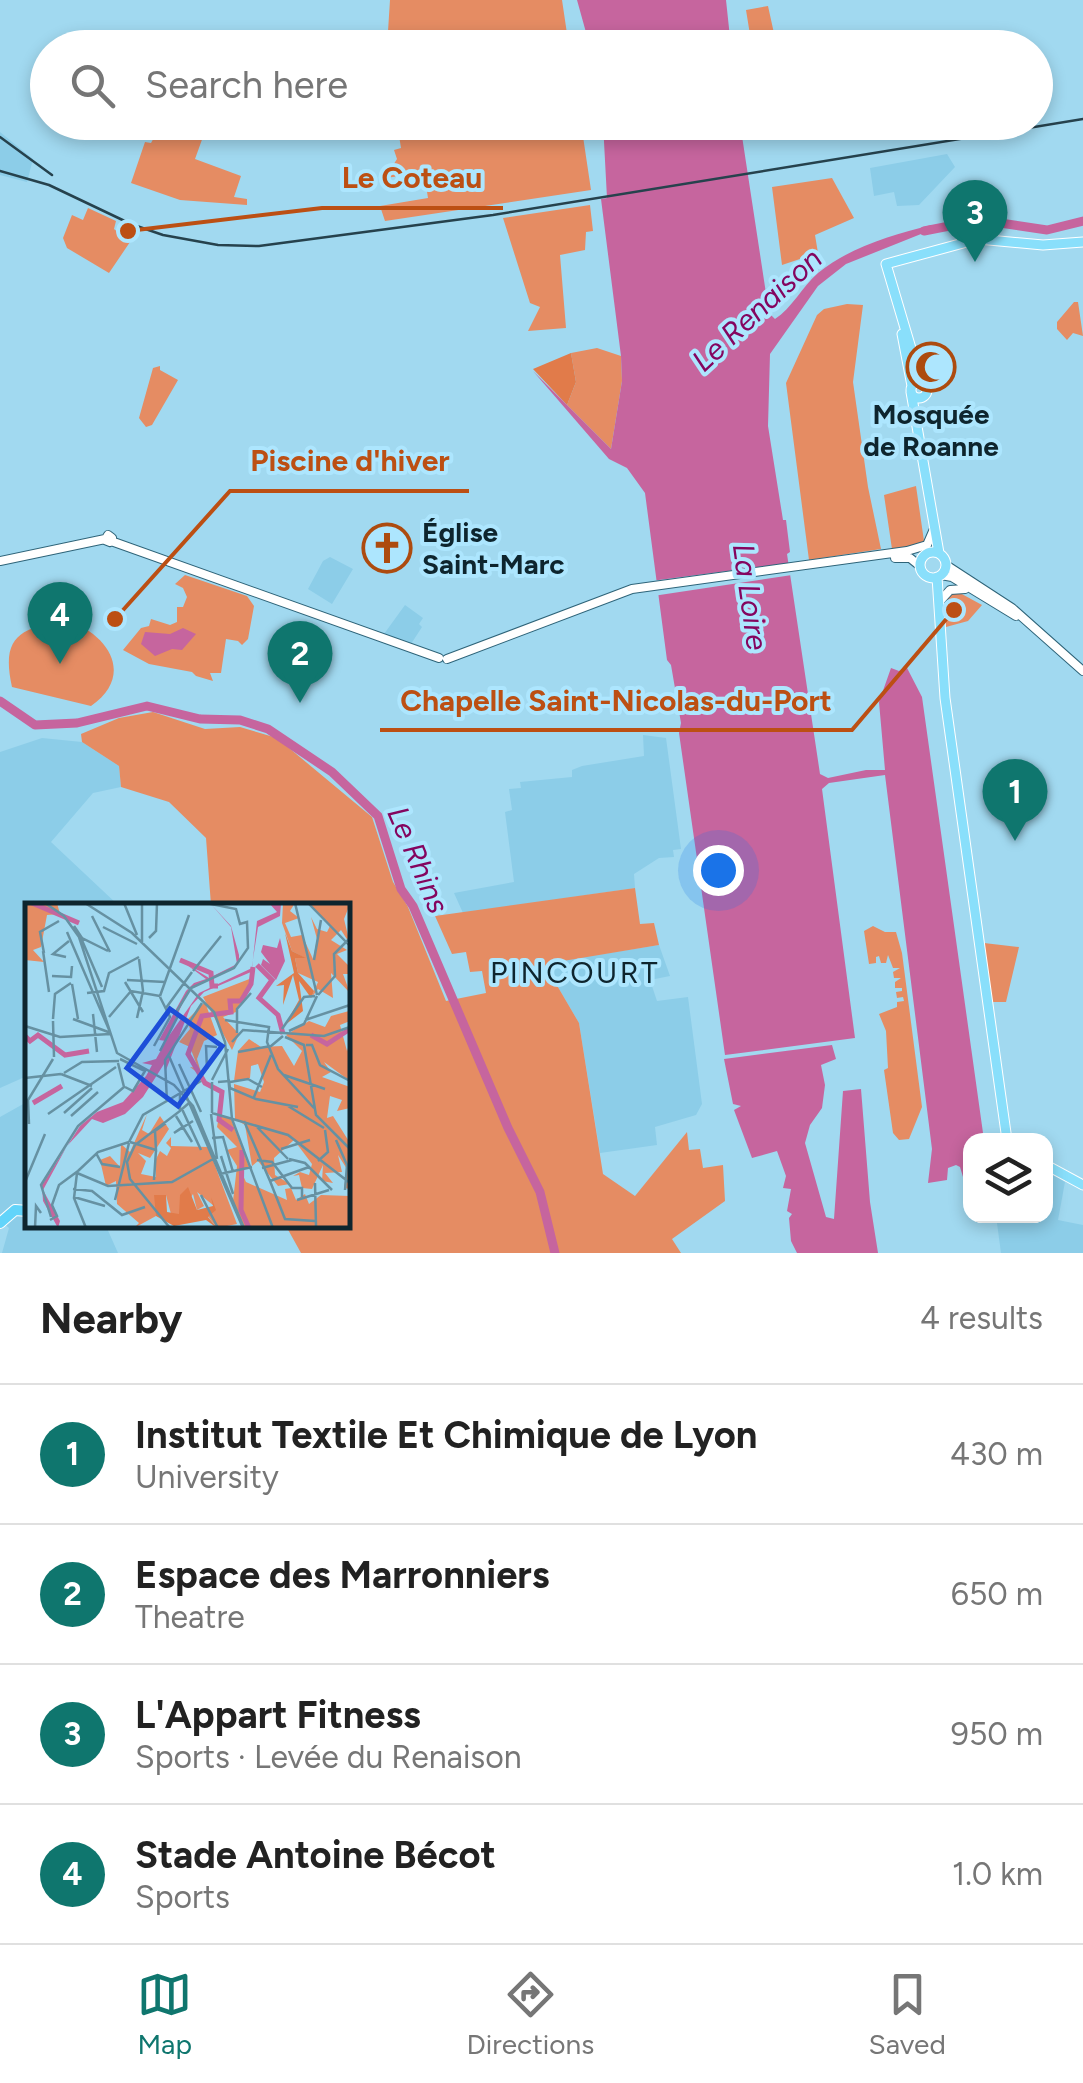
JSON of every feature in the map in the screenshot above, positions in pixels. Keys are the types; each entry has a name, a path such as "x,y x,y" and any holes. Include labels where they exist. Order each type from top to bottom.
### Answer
{"highway":[{"path":"0,1223 14,1210 25,1211"}],"main road":[{"path":"922,570 931,553 934,533 916,389 886,264 978,239 1043,245 1083,242"},
{"path":"892,556 927,545 934,533"},
{"path":"0,560 108,540 443,659 632,589 878,557 910,558 922,570 934,595 1006,1133"},
{"path":"907,551 931,553"},
{"path":"931,553 941,572 940,638"},
{"path":"922,570 941,572 994,595 1054,642 1083,674"},
{"path":"941,572 1037,629"},
{"path":"940,601 954,588 973,592"},
{"path":"1053,1169 1083,1185"}],"shaded area":[{"path":"390,0 562,0 566,30 388,30"},
{"path":"768,6 773,30 749,30 746,10"},
{"path":"0,132 33,159 27,182 0,175"},
{"path":"202,140 195,159 241,176 234,197 247,199 247,205 180,200 131,183 145,142"},
{"path":"400,140 584,140 591,190 385,221 380,206 428,198 424,173 385,178 397,159 394,150 401,148"},
{"path":"947,154 955,167 919,205 897,206 894,192 874,196 870,168"},
{"path":"832,178 854,218 815,235 818,253 782,265 772,187"},
{"path":"590,205 593,231 586,232 585,250 560,255 566,328 528,331 540,307 530,303 503,218"},
{"path":"88,208 116,221 114,229 130,242 109,273 67,248 63,238 72,215 83,220"},
{"path":"1078,302 1083,336 1073,333 1067,340 1057,329 1057,322"},
{"path":"863,305 853,382 881,549 809,560 786,383 817,315 824,309"},
{"path":"597,348 621,356 622,381 611,449 567,405 576,382 571,353"},
{"path":"571,353 576,382 567,405 533,369"},
{"path":"160,366 160,370 178,380 152,425 146,427 139,418 153,368"},
{"path":"916,486 924,541 892,549 884,495"},
{"path":"330,557 353,569 332,604 308,589 323,561"},
{"path":"185,575 247,596 254,606 248,639 242,645 226,639 221,673 210,673 213,681 192,672 149,664 123,650 141,628 149,626 151,619 170,625 177,622 177,607 183,607 187,597 183,588 175,584"},
{"path":"960,593 982,605 968,621 946,627 946,601 951,594"},
{"path":"405,605 423,618 411,644 384,634"},
{"path":"66,620 94,635 111,657 112,681 91,706 12,687 9,655 18,637 38,626"},
{"path":"153,712 205,729 240,727 277,738 372,817 393,882 408,907 446,1001 486,993 482,971 470,972 466,952 452,954 435,916 635,888 640,924 654,923 659,945 551,963 555,982 579,1023 603,1174 635,1196 687,1132 689,1150 700,1149 703,1168 723,1165 725,1201 672,1239 681,1253 301,1253 287,1228 350,1228 350,903 211,903 206,838 169,802 121,787 119,766 82,742 81,734 119,718"},
{"path":"643,735 666,738 681,849 673,850 674,857 659,858 634,874 635,888 463,913 454,893 514,882 505,812 512,810 509,789 521,788 520,782 572,777 572,770 582,766 644,756"},
{"path":"42,738 82,742 119,766 121,787 93,793 51,842 116,903 25,903 25,1077 0,1088 0,752"},
{"path":"873,926 896,932 902,953 922,1107 909,1139 899,1140 893,1133 884,1070 888,1068 886,1031 879,1014 904,1001 903,997 897,998 896,992 902,988 895,988 895,982 901,978 894,978 893,972 900,968 893,968 888,955 886,963 881,963 879,956 876,963 869,964 864,931"},
{"path":"984,943 1019,947 1006,1002 992,1002"},
{"path":"659,945 670,976 650,980 657,1001 688,997 702,1104 696,1115 655,1127 657,1145 600,1153 579,1023 555,982 551,962"},
{"path":"25,1103 25,1228 107,1228 118,1253 2,1253 9,1228 0,1220 0,1117"},
{"path":"1053,1175 1065,1182 1058,1220 1083,1225 1083,1253 1001,1253 997,1223 1053,1223"}],"water":[{"path":"577,0 726,0 729,30 585,30"},
{"name":"La Loire","path":"604,140 743,140 769,313 775,319 830,264 872,243 931,225 931,230 846,264 818,286 770,354 768,426 786,520 790,552 787,554 820,774 828,778 885,770 879,702 891,668 899,671 906,666 922,697 983,1133 963,1133 963,1177 956,1165 948,1168 947,1180 928,1183 932,1149 885,775 829,783 822,789 855,1038 725,1055 679,733 681,723 667,660 645,493 627,468 609,459 533,371 611,449 622,381 621,356 601,199 607,198"},
{"path":"183,628 196,634 182,650 172,649 155,656 141,644 145,632 170,634"},
{"path":"832,1045 836,1059 821,1065 825,1085 822,1108 810,1125 805,1143 826,1217 834,1219 843,1091 861,1089 878,1253 797,1253 791,1241 792,1214 787,1211 791,1189 783,1188 786,1176 777,1151 752,1158 734,1110 741,1106 733,1104 724,1059"}],"pier":[{"path":"790,563 792,575 653,596 651,581"}],"waterway":[{"name":"Le Renaison","path":"924,231 980,220 1047,230 1083,221"},
{"name":"Le Rhins","path":"0,701 35,725 77,723 147,706 200,719 240,720 268,729 332,772 378,816 401,889 413,906 508,1128 540,1192 555,1253"}],"railway":[{"path":"1053,124 1083,119"},
{"path":"0,137 52,175"},
{"path":"0,171 49,185 163,235 218,245 259,246 493,215 954,140"}],"place":[{"name":"Le Coteau","path":"128,231"},
{"name":"L'Appart Fitness","path":"975,262"},
{"name":"Mosquée de Roanne","path":"931,367"},
{"name":"Église Saint-Marc","path":"387,548"},
{"name":"Chapelle Saint-Nicolas-du-Port","path":"954,610"},
{"name":"Piscine d'hiver","path":"115,619"},
{"name":"Stade Antoine Bécot","path":"60,664"},
{"name":"Espace des Marronniers","path":"300,703"},
{"name":"Institut Textile Et Chimique de Lyon","path":"1015,841"}],"district":[{"name":"PINCOURT","path":"575,973"}]}
